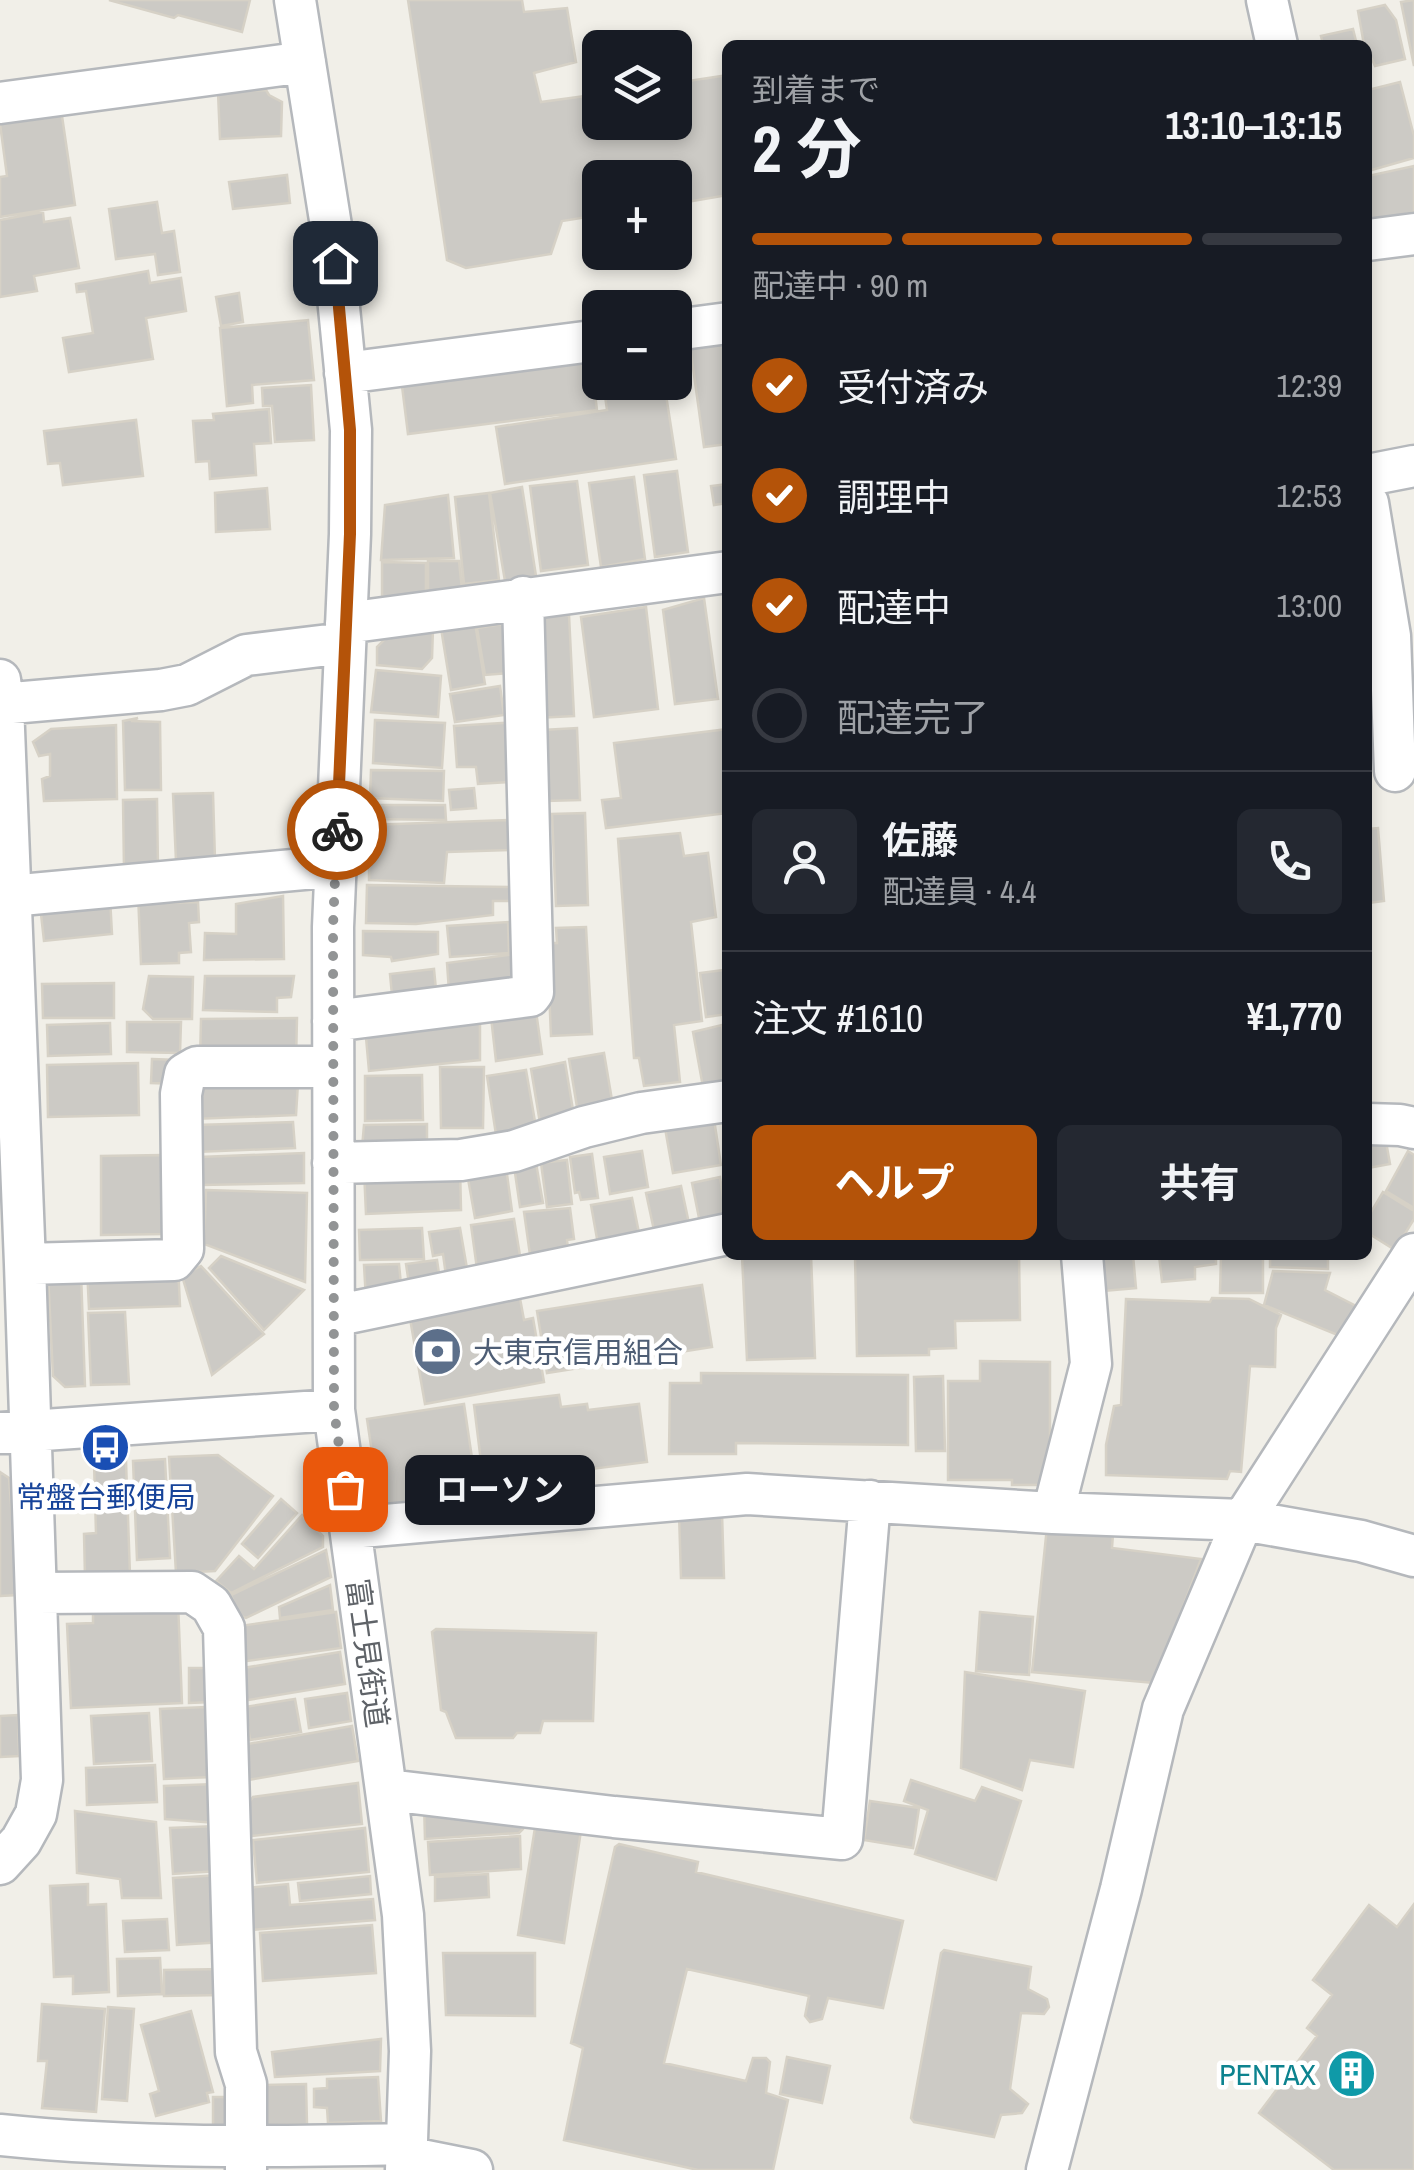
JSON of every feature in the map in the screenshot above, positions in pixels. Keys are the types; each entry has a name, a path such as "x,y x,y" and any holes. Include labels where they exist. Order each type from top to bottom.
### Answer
{"street":[{"name":"富士見街道","path":"295,0 331,226 350,430 350,534 336,866 334,1410 403,1914 410,2050 407,2157"},
{"path":"1267,0 1276,40"},
{"path":"0,103 305,62"},
{"path":"1372,239 1414,234"},
{"path":"692,328 722,324"},
{"path":"345,374 582,342"},
{"path":"1372,474 1414,466"},
{"path":"1372,527 1390,636 1395,771"},
{"path":"0,1864 36,1814 42,1780 37,1594 15,1432 26,1264 1,696 162,690 187,685 246,655 346,633 523,598 722,573"},
{"path":"334,1021 530,996 533,992 523,598"},
{"path":"10,896 336,866"},
{"path":"26,1264 174,1260 183,1249 181,1094 185,1074 196,1067 333,1068"},
{"path":"333,1163 461,1160 514,1151 584,1127 640,1114 722,1102"},
{"path":"1372,1124 1414,1128"},
{"path":"334,1316 722,1235"},
{"path":"1047,2170 1121,1889 1162,1709 1243,1520 1414,1254"},
{"path":"1053,1513 1091,1364 1082,1260"},
{"path":"15,1432 334,1410"},
{"path":"350,1528 747,1494 1243,1520 1361,1541 1414,1556"},
{"path":"388,1790 842,1840 870,1502"},
{"path":"37,1594 192,1592 211,1605 224,1628 236,2052 246,2084 247,2159"},
{"path":"0,2135 82,2157 407,2157 472,2170"}],"building":[{"path":"109,0 250,0 242,32"},
{"path":"408,0 522,0 524,12 567,8 576,62 534,73 541,102 582,96 582,140 692,140 692,80 722,76 722,196 692,201 692,160 582,160 582,218 562,221 551,254 466,268 447,260"},
{"path":"1414,0 1414,66 1401,2"},
{"path":"1385,5 1396,20 1405,59 1375,66 1372,40 1363,40 1358,11"},
{"path":"1353,29 1356,40 1322,40 1321,36"},
{"path":"1400,82 1414,136 1414,158 1372,170 1372,89"},
{"path":"266,90 282,102 281,136 220,139 218,92"},
{"path":"62,116 75,205 0,217 0,177 7,176 0,124"},
{"path":"1414,166 1414,212 1372,222 1372,175"},
{"path":"287,175 290,203 233,209 229,182"},
{"path":"157,202 162,233 174,231 180,272 158,275 155,254 116,259 109,209"},
{"path":"43,212 44,222 70,218 79,268 34,276 37,291 0,297 0,220"},
{"path":"148,271 150,283 181,278 186,311 146,318 153,359 69,372 63,338 93,333 86,291 77,292 76,284"},
{"path":"239,293 243,322 221,326 216,297"},
{"path":"308,320 314,380 252,385 253,403 227,406 220,328"},
{"path":"722,342 722,445 704,447 692,346"},
{"path":"582,355 582,400 596,400 597,410 408,434 401,378"},
{"path":"311,385 314,440 275,442 272,406 263,406 262,388"},
{"path":"606,400 667,400 676,459 505,484 496,427 607,410"},
{"path":"269,409 271,443 254,444 256,475 210,479 209,461 196,462 193,421 214,420 213,414"},
{"path":"136,420 143,476 63,485 60,463 48,464 44,431"},
{"path":"677,471 688,552 655,557 644,475"},
{"path":"634,477 645,559 601,567 589,483"},
{"path":"577,481 588,565 541,571 530,486"},
{"path":"722,485 722,504 714,505 711,486"},
{"path":"522,487 536,576 505,581 490,493"},
{"path":"267,488 270,529 216,532 215,493"},
{"path":"489,493 499,580 464,584 455,497"},
{"path":"448,495 454,558 381,560 385,505"},
{"path":"428,561 459,561 462,589 428,593"},
{"path":"382,562 426,563 426,597 382,596"},
{"path":"704,598 718,699 675,704 663,610"},
{"path":"646,607 658,709 594,717 581,617"},
{"path":"569,615 574,716 536,718 530,617"},
{"path":"475,623 485,684 451,690 441,628"},
{"path":"503,624 509,673 485,675 477,628"},
{"path":"433,629 432,658 422,669 377,665 377,647 385,639"},
{"path":"376,670 441,676 438,717 371,712"},
{"path":"500,686 504,715 455,722 450,694"},
{"path":"138,718 131,721 160,722 161,790 125,790 123,721"},
{"path":"375,720 445,723 442,768 373,763"},
{"path":"520,722 509,782 478,784 476,767 457,767 454,726"},
{"path":"116,725 117,799 44,801 42,779 50,776 50,754 39,756 33,742 51,729"},
{"path":"577,728 580,800 546,801 543,730"},
{"path":"722,730 722,814 606,828 602,800 621,798 614,743"},
{"path":"371,770 444,771 443,801 370,798"},
{"path":"474,788 476,808 451,810 449,790"},
{"path":"213,793 215,860 176,861 173,794"},
{"path":"157,799 158,869 124,869 123,800"},
{"path":"370,805 445,805 446,820 370,819"},
{"path":"585,813 588,905 556,906 552,814"},
{"path":"508,820 509,850 447,852 444,883 369,880 369,825"},
{"path":"1378,828 1384,901 1372,902 1372,829"},
{"path":"680,833 684,856 708,853 716,917 691,922 702,1021 674,1025 680,1082 644,1086 639,1058 634,1058 618,839"},
{"path":"367,885 512,887 512,901 493,901 493,915 416,924 366,923"},
{"path":"166,893 167,903 198,902 199,922 189,923 191,952 179,953 179,963 141,964 138,894"},
{"path":"283,896 284,959 204,960 205,933 236,934 236,904"},
{"path":"110,898 112,934 44,941 40,905"},
{"path":"508,922 509,953 450,957 447,926"},
{"path":"586,927 592,1034 551,1036 547,943 557,943 556,928"},
{"path":"363,931 438,932 438,954 392,961 391,957 363,955"},
{"path":"516,954 525,989 449,991 447,963"},
{"path":"434,969 437,1000 393,1006 390,974"},
{"path":"722,970 722,1015 706,1017 700,973"},
{"path":"149,976 193,977 192,1019 153,1019 143,1009"},
{"path":"205,976 294,976 291,997 277,998 277,1012 203,1010"},
{"path":"114,983 114,1018 43,1018 42,984"},
{"path":"536,1011 542,1054 496,1061 491,1017"},
{"path":"480,1012 480,1060 369,1071 365,1026"},
{"path":"297,1018 296,1061 200,1061 201,1019"},
{"path":"127,1022 181,1022 180,1053 127,1052"},
{"path":"110,1023 111,1054 48,1056 47,1025"},
{"path":"722,1025 722,1084 703,1087 693,1032"},
{"path":"604,1053 614,1112 579,1119 569,1059"},
{"path":"152,1059 178,1060 177,1084 151,1083"},
{"path":"565,1062 574,1116 540,1123 531,1069"},
{"path":"138,1063 139,1115 48,1117 47,1065"},
{"path":"440,1067 484,1067 483,1128 441,1128"},
{"path":"526,1070 537,1133 497,1141 487,1076"},
{"path":"422,1075 423,1120 365,1121 365,1076"},
{"path":"298,1083 296,1115 193,1119 192,1088"},
{"path":"714,1119 721,1165 673,1173 665,1128"},
{"path":"293,1122 295,1148 196,1152 196,1125"},
{"path":"427,1124 427,1151 362,1148 364,1125"},
{"path":"1385,1136 1390,1164 1372,1167 1372,1138"},
{"path":"642,1151 648,1187 610,1194 604,1157"},
{"path":"1408,1151 1414,1155 1414,1208 1386,1191"},
{"path":"304,1153 304,1183 201,1185 200,1157"},
{"path":"592,1154 598,1198 581,1200 579,1192 575,1193 570,1157"},
{"path":"162,1155 165,1234 101,1235 101,1156"},
{"path":"567,1160 572,1204 547,1207 541,1163"},
{"path":"536,1163 543,1203 520,1207 514,1166"},
{"path":"460,1166 461,1210 366,1214 364,1170"},
{"path":"506,1167 512,1211 475,1218 467,1173"},
{"path":"720,1177 722,1219 700,1223 692,1183"},
{"path":"681,1186 690,1228 655,1235 646,1193"},
{"path":"206,1190 307,1193 305,1282 204,1244"},
{"path":"1383,1192 1414,1211 1414,1219 1395,1250 1372,1236 1372,1210"},
{"path":"632,1198 641,1243 599,1250 591,1205"},
{"path":"570,1208 574,1239 567,1240 568,1249 531,1262 524,1212"},
{"path":"514,1219 522,1268 478,1276 471,1225"},
{"path":"422,1228 424,1259 360,1260 359,1230"},
{"path":"460,1228 469,1280 447,1283 443,1254 433,1256 429,1232"},
{"path":"221,1256 304,1290 264,1330 209,1268"},
{"path":"437,1260 441,1287 410,1291 406,1264"},
{"path":"742,1260 811,1260 815,1358 747,1360"},
{"path":"855,1260 1019,1260 1020,1320 955,1321 956,1348 929,1349 929,1355 857,1356"},
{"path":"1101,1260 1133,1260 1136,1288 1104,1291"},
{"path":"1160,1260 1216,1260 1216,1264 1195,1267 1195,1279 1162,1282"},
{"path":"1221,1260 1263,1260 1263,1293 1220,1293"},
{"path":"1270,1260 1328,1260 1328,1269 1270,1267"},
{"path":"178,1264 180,1306 89,1309 87,1267"},
{"path":"399,1264 402,1295 366,1300 364,1265"},
{"path":"201,1266 264,1334 212,1375 182,1276"},
{"path":"1273,1271 1330,1273 1325,1290 1358,1307 1340,1336 1264,1305"},
{"path":"81,1273 85,1386 65,1387 53,1376 48,1274"},
{"path":"702,1285 712,1347 547,1373 537,1311"},
{"path":"519,1293 524,1320 533,1318 544,1382 425,1404 409,1313"},
{"path":"1212,1298 1249,1299 1281,1315 1276,1328 1275,1367 1250,1366 1241,1472 1230,1471 1227,1479 1106,1475 1106,1445 1114,1406 1121,1405 1126,1299 1210,1302"},
{"path":"125,1312 129,1384 91,1385 88,1313"},
{"path":"980,1361 1050,1362 1050,1485 1012,1485 1012,1480 948,1480 948,1381 980,1381"},
{"path":"701,1373 908,1375 908,1445 736,1443 736,1454 669,1454 670,1383 701,1383"},
{"path":"943,1376 945,1451 916,1451 914,1377"},
{"path":"559,1395 561,1407 587,1404 588,1410 639,1404 647,1462 583,1470 584,1475 484,1486 474,1405"},
{"path":"464,1404 477,1492 380,1507 367,1419"},
{"path":"218,1455 273,1496 215,1571 176,1573 169,1457"},
{"path":"165,1459 170,1558 137,1560 133,1461"},
{"path":"126,1461 130,1575 85,1577 84,1534 96,1533 94,1462"},
{"path":"0,1472 9,1478 18,1595 0,1596"},
{"path":"281,1499 297,1513 258,1558 242,1544"},
{"path":"679,1513 722,1513 724,1578 681,1578"},
{"path":"302,1515 323,1536 323,1547 231,1593 216,1581 239,1556 254,1569"},
{"path":"1047,1527 1113,1534 1112,1548 1201,1559 1154,1683 1032,1672"},
{"path":"326,1550 331,1577 246,1618 238,1615 231,1595"},
{"path":"330,1585 333,1610 280,1618 279,1607"},
{"path":"178,1602 182,1703 71,1708 67,1624 93,1623 93,1606"},
{"path":"336,1612 341,1648 239,1662 233,1627"},
{"path":"980,1612 1033,1617 1029,1675 976,1671"},
{"path":"436,1629 596,1633 593,1721 543,1721 540,1733 517,1733 513,1738 456,1738 446,1712 441,1710 432,1632"},
{"path":"340,1652 345,1684 242,1701 237,1669"},
{"path":"189,1668 213,1668 214,1702 189,1703"},
{"path":"965,1672 1085,1691 1073,1767 1030,1760 1022,1790 961,1768"},
{"path":"347,1693 351,1721 309,1728 305,1699"},
{"path":"295,1699 301,1732 250,1740 245,1707"},
{"path":"206,1707 211,1777 164,1779 160,1709"},
{"path":"149,1713 152,1761 94,1764 91,1716"},
{"path":"18,1715 19,1756 0,1757 0,1716"},
{"path":"352,1726 358,1761 248,1780 242,1745"},
{"path":"155,1765 157,1802 87,1805 86,1768"},
{"path":"911,1780 975,1801 982,1787 1021,1801 996,1880 915,1854 928,1810 904,1801"},
{"path":"358,1783 362,1824 251,1836 248,1804 253,1797"},
{"path":"214,1784 216,1823 165,1819 164,1786"},
{"path":"870,1801 919,1808 913,1848 864,1840"},
{"path":"424,1804 522,1812 523,1829 519,1833 425,1839"},
{"path":"75,1811 156,1822 161,1898 122,1898 120,1879 77,1873"},
{"path":"537,1815 582,1824 564,1943 518,1935"},
{"path":"216,1826 218,1871 173,1874 170,1828"},
{"path":"365,1828 369,1872 257,1883 253,1840"},
{"path":"520,1836 521,1869 430,1875 428,1842"},
{"path":"619,1844 698,1862 696,1872 903,1921 883,2008 828,1998 822,2019 810,2022 805,2016 809,1996 687,1969 664,2063 746,2081 753,2058 766,2058 770,2062 766,2093 788,2100 773,2170 698,2170 564,2140 583,2048 571,2043 615,1847"},
{"path":"488,1874 489,1897 435,1901 435,1877"},
{"path":"219,1875 223,1942 177,1945 173,1878"},
{"path":"370,1876 371,1894 300,1901 298,1883"},
{"path":"88,1884 88,1905 106,1904 109,1992 73,1994 73,1976 54,1977 50,1886"},
{"path":"288,1884 290,1905 373,1899 375,1920 251,1930 247,1888"},
{"name":"PENTAX","path":"1414,1904 1414,2170 1334,2170 1259,2113 1317,2036 1307,2028 1332,1995 1313,1980 1369,1905 1397,1927"},
{"path":"167,1919 169,1950 125,1952 123,1921"},
{"path":"372,1925 376,1973 263,1981 260,1933"},
{"path":"944,1950 1031,1967 1028,1989 1047,1999 1049,2007 1044,2014 1021,2013 1010,2089 1028,2104 1022,2113 1001,2115 994,2137 914,2122 911,2118"},
{"path":"443,1953 535,1953 535,2016 446,2015"},
{"path":"160,1958 162,1994 118,1996 117,1959"},
{"path":"224,1969 223,1995 164,1996 164,1970"},
{"path":"42,2004 105,2009 96,2112 42,2108 47,2061 38,2061"},
{"path":"108,2007 134,2009 127,2101 102,2099"},
{"path":"191,2011 213,2092 207,2093 209,2102 156,2116 150,2094 159,2091 141,2025"},
{"path":"381,2039 380,2071 275,2077 272,2052"},
{"path":"787,2057 830,2066 822,2103 780,2094"},
{"path":"378,2077 381,2121 328,2123 327,2108 314,2107 314,2089 327,2088 327,2079"},
{"path":"306,2084 307,2124 266,2125 266,2085"},
{"path":"213,2097 228,2097 229,2126 213,2126"}],"way so far":[{"path":"337,830 333,927 334,1410 345,1489"}],"place":[{"name":"大東京信用組合","path":"438,1352"},
{"name":"常盤台郵便局","path":"106,1448"},
{"name":"ローソン","path":"345,1489"},
{"name":"PENTAX","path":"1351,2074"}],"route":[{"path":"335,263 350,430 350,534 337,830"}]}
